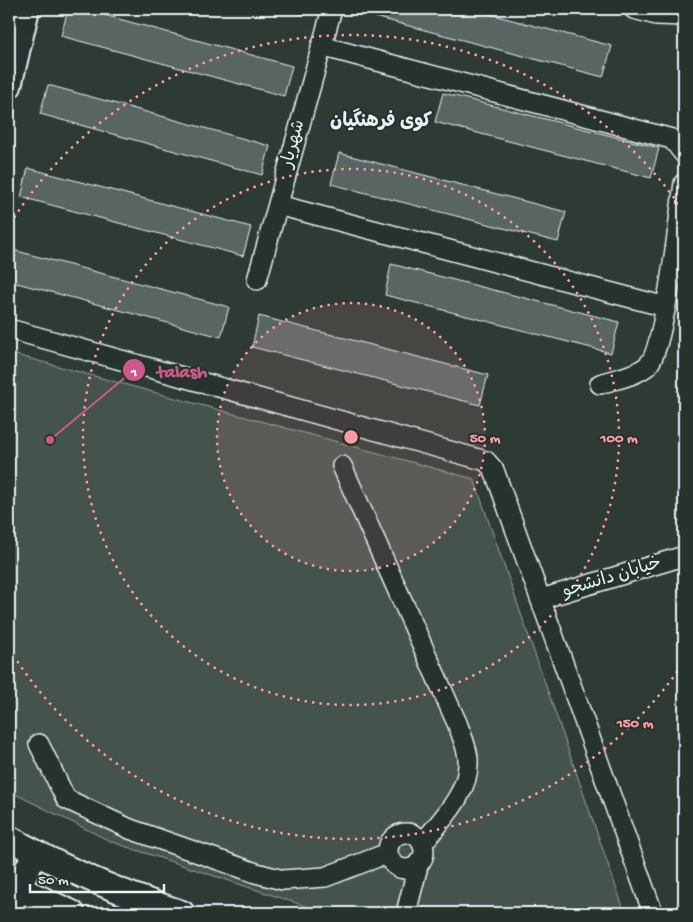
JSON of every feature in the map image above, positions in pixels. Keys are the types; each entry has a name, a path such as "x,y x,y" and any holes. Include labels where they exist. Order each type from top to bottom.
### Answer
{"main road":[{"path":"9,86 27,9"},
{"path":"9,838 35,853 151,903 182,913"},
{"path":"35,853 11,894 72,913"}],"street":[{"name":"شهریار","path":"257,280 332,9"},
{"path":"634,9 656,14 684,16"},
{"path":"321,46 672,139 684,154"},
{"path":"600,384 647,366 653,359 666,307 684,183"},
{"path":"278,205 666,307"},
{"path":"9,329 486,461 494,470 653,913"},
{"path":"342,466 457,723 468,759 466,781 450,809 422,844 422,857 419,862 406,913"},
{"name":"خیابان دانشجو","path":"540,599 684,556"},
{"path":"39,744 66,799 130,829 256,873 283,880 325,877 388,853"},
{"path":"419,862 414,866 401,868 390,860 388,845 398,834 414,834 422,844"}],"shaded area":[{"path":"9,353 474,479 625,913 326,913 112,842 9,791"}],"building":[{"path":"68,9 82,9 292,66 284,96 61,36"},
{"path":"282,9 307,9 305,15"},
{"path":"377,9 470,9 612,46 603,77 375,17"},
{"path":"48,85 270,146 262,175 40,114"},
{"path":"443,93 659,148 651,178 435,122"},
{"path":"339,153 566,212 558,242 331,184"},
{"path":"28,168 251,227 243,256 21,197"},
{"path":"9,249 229,307 221,337 9,281"},
{"path":"391,264 619,322 611,353 385,295"},
{"path":"259,316 488,375 480,405 252,347"}],"place":[{"name":"talash","path":"50,440"}],"district":[{"name":"کوی فرهنگیان","path":"381,122"}]}
